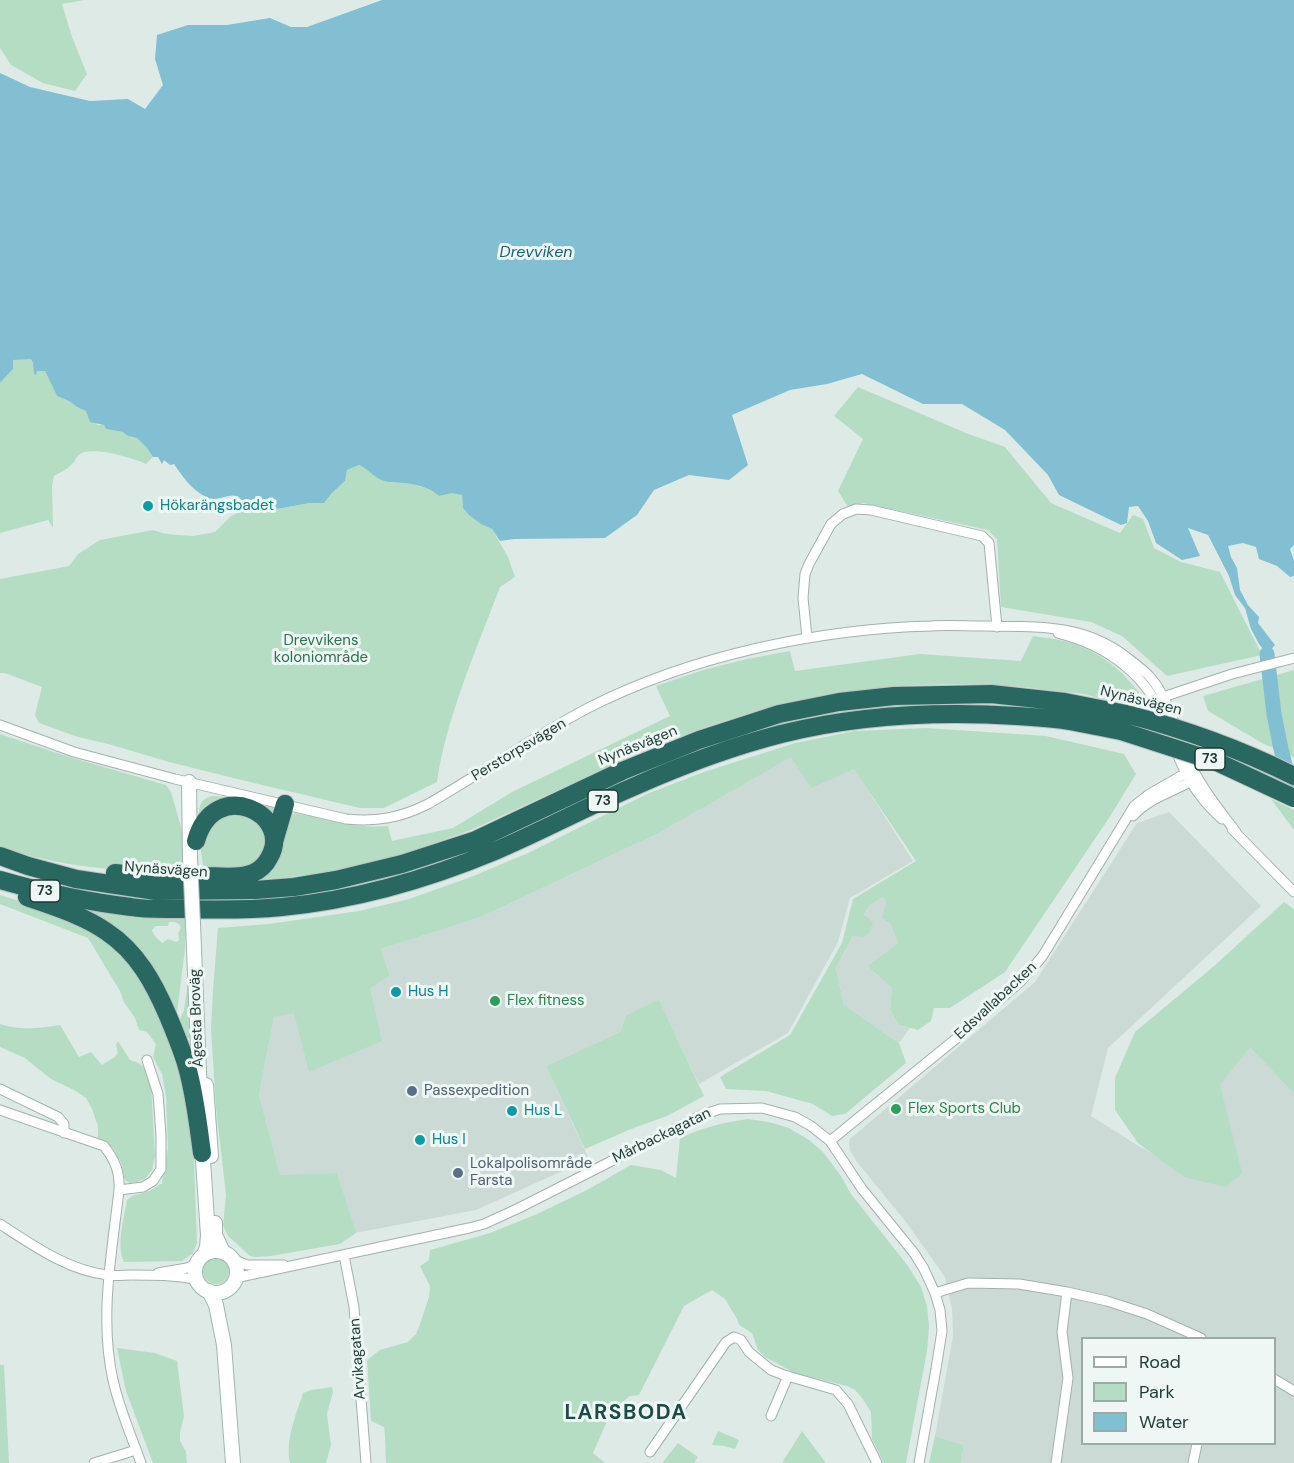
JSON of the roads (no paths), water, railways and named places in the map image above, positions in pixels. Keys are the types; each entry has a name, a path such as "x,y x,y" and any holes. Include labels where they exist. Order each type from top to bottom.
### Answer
{"highway":[{"name":"Nynäsvägen","path":"0,856 76,879 156,891 255,890 336,880 402,864 476,840 622,771 699,740 778,714 839,702 894,696 991,694 1065,702 1124,722 1294,798"},
{"name":"Nynäsvägen","path":"0,880 26,888 133,908 213,910 283,907 336,899 412,881 454,867 495,851 632,787 707,757 780,734 897,715 984,714 1170,725 1223,744 1294,776"},
{"path":"28,866 64,867 135,875 246,875 268,861 273,851 285,804"},
{"path":"194,853 199,832 209,816 217,810 234,805 248,807 261,814 270,827 274,842"},
{"path":"0,886 93,923 120,942 136,958 149,977 175,1033 187,1068 202,1153"}],"main road":[{"name":"Ågesta Broväg","path":"192,782 201,1036 215,1235 235,1264 237,1271 225,1306 224,1345 233,1463"},
{"path":"175,1033 189,1044 201,1036"},
{"name":"Ågesta Broväg","path":"196,1280 195,1272 207,1248 208,1235 202,1153 201,1036"},
{"path":"200,1259 211,1251 227,1255"},
{"path":"196,1280 201,1287 216,1292 232,1283"},
{"name":"Ågesta Broväg","path":"209,1291 216,1305 224,1345"}],"street":[{"path":"807,638 803,598 805,574 831,524 843,514 856,509 871,510 982,536 989,543 997,627"},
{"name":"Perstorpsvägen","path":"0,725 74,752 192,782 346,819 382,820 414,811 589,708 648,682 703,663 783,642 878,629 921,626 1045,628 1102,650 1124,665 1159,698 1191,775 1236,832 1294,892"},
{"path":"1159,698 1294,658"},
{"name":"Edsvallabacken","path":"830,1140 958,1037 1020,982 1042,957 1123,826 1138,810 1191,775"},
{"path":"119,1190 143,1187 153,1181 161,1169 158,1094 147,1060"},
{"path":"0,1089 58,1117 64,1124 64,1132"},
{"name":"Mårbackagatan","path":"232,1283 290,1266 484,1224 688,1121 720,1109 762,1108 778,1112 795,1117 830,1140 862,1189 914,1253 929,1278 940,1310 942,1331 919,1463"},
{"path":"0,1110 104,1146 117,1167 119,1190 107,1291 108,1350 112,1378 141,1463"},
{"path":"0,1224 41,1251 67,1264 108,1275 141,1275 196,1280"},
{"name":"Mårbackagatan","path":"227,1255 247,1264 290,1266"},
{"name":"Arvikagatan","path":"344,1255 354,1307 366,1463"},
{"path":"141,1275 187,1268 200,1259"},
{"path":"935,1293 968,1283 1019,1284 1067,1292 1107,1301 1147,1314 1198,1337"},
{"path":"1056,1463 1068,1378 1062,1332 1067,1292"},
{"path":"650,1452 726,1342 734,1337 741,1340 749,1352 771,1370 836,1390 848,1404 877,1463"},
{"path":"771,1416 788,1376"},
{"path":"1276,1380 1294,1391"},
{"path":"1193,1463 1197,1445"},
{"path":"94,1463 136,1450"}],"water":[{"name":"Drevviken","path":"382,0 1294,0 1294,545 1290,549 1294,561 1294,576 1290,577 1277,566 1259,559 1256,547 1243,543 1228,546 1237,568 1240,590 1248,605 1259,617 1258,623 1275,645 1267,654 1259,644 1251,629 1245,608 1235,595 1229,576 1208,535 1188,528 1200,556 1182,560 1156,543 1148,521 1138,506 1129,507 1127,523 1121,525 1059,495 1048,475 1005,430 962,404 923,404 862,374 827,384 790,390 732,415 748,465 729,480 689,475 654,490 637,515 605,538 500,541 492,529 481,524 463,508 462,495 452,493 439,496 417,485 385,481 359,465 347,470 345,481 324,503 310,503 271,510 260,506 244,509 242,501 234,495 212,499 192,487 174,464 170,465 164,460 162,464 158,457 153,457 137,438 90,422 86,411 57,396 45,371 37,371 36,375 34,374 31,359 13,360 13,369 0,383 0,73 30,87 90,101 128,99 145,109 163,85 155,59 157,35 188,25 227,25 270,18 291,27 307,27"}],"waterway":[{"path":"1267,654 1274,714 1289,781"}],"place":[{"name":"Hökarängsbadet","path":"148,506"},
{"name":"Hus H","path":"396,992"},
{"name":"Flex fitness","path":"495,1001"},
{"name":"Passexpedition","path":"412,1091"},
{"name":"Flex Sports Club","path":"896,1109"},
{"name":"Hus L","path":"512,1111"},
{"name":"Hus I","path":"420,1140"},
{"name":"Lokalpolisområde Farsta","path":"458,1173"}],"district":[{"name":"LARSBODA","path":"626,1413"}],"park label":[{"name":"Drevvikens koloniområde","path":"321,650"}]}
